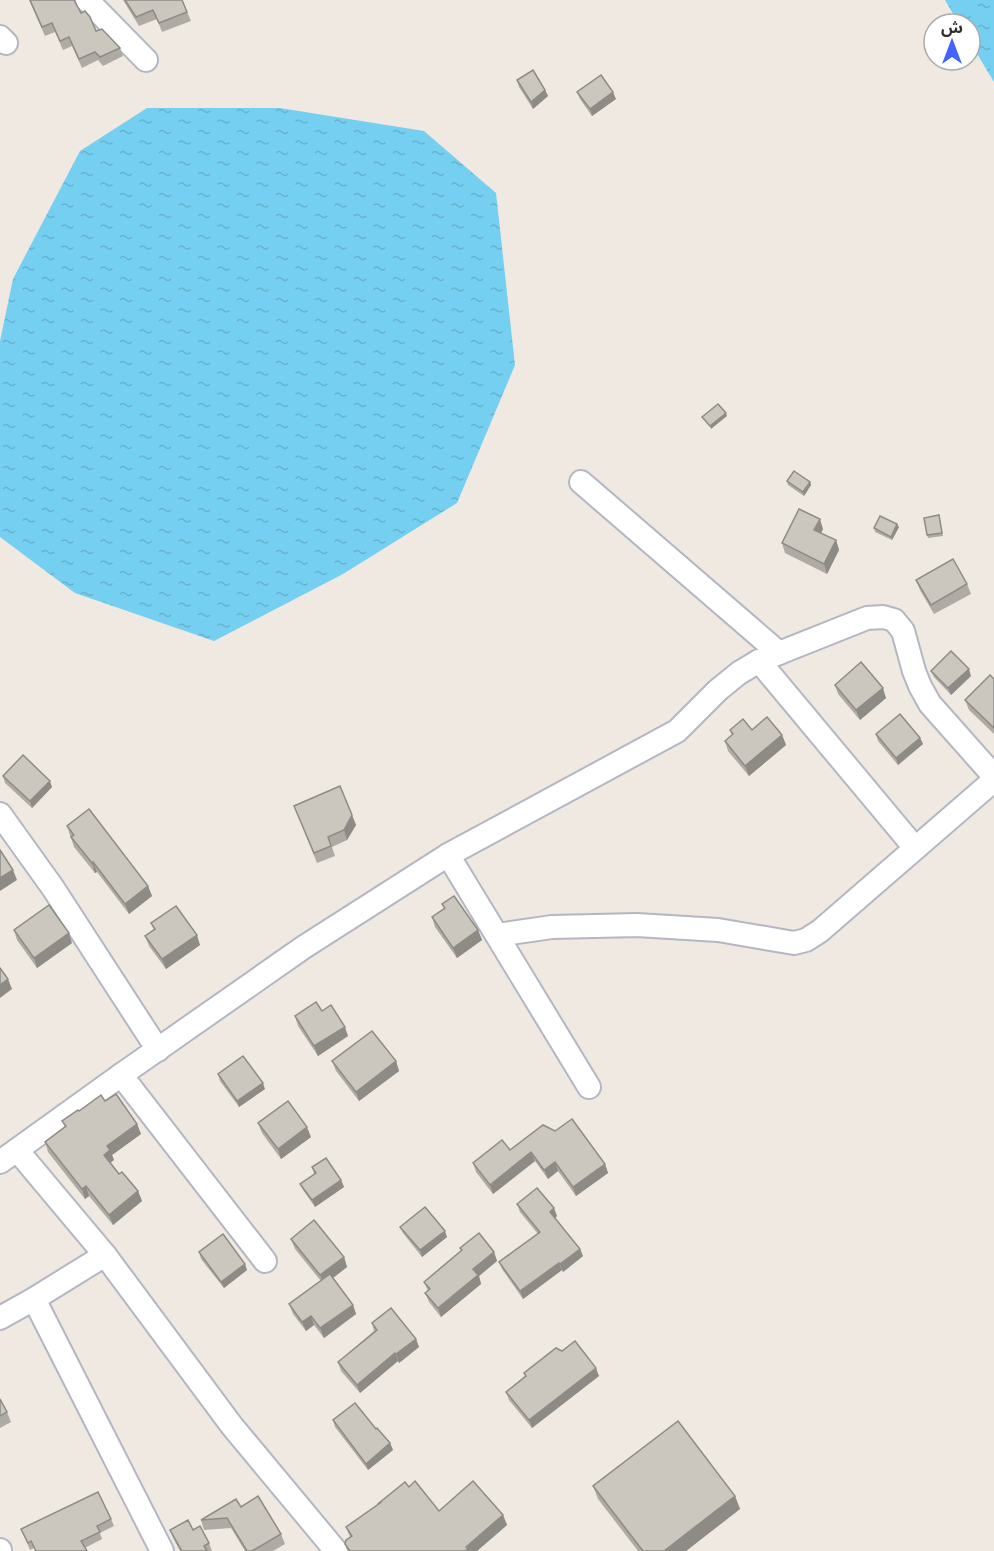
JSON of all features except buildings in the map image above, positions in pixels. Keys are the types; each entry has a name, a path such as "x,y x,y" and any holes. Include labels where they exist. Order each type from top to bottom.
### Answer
{"street":[{"path":"87,0 146,60"},
{"path":"581,482 769,657 915,848"},
{"path":"330,1549 232,1426 105,1255 9,1156 304,947 448,855 677,731 718,690 739,673 769,657 867,618 883,617 894,620 903,631 914,670 930,704 994,778 820,931 806,940 794,943 718,930 637,925 552,927 497,935"},
{"path":"0,814 53,888 158,1050"},
{"path":"448,855 589,1087"},
{"path":"121,1075 265,1262"},
{"path":"0,1318 105,1255"},
{"path":"34,1299 162,1551"}],"water":[{"path":"945,0 994,0 994,82 982,62 982,12 952,12"},
{"path":"147,108 280,108 424,131 496,193 515,365 457,503 343,574 214,641 75,593 0,537 0,341 13,279 80,151"}]}
